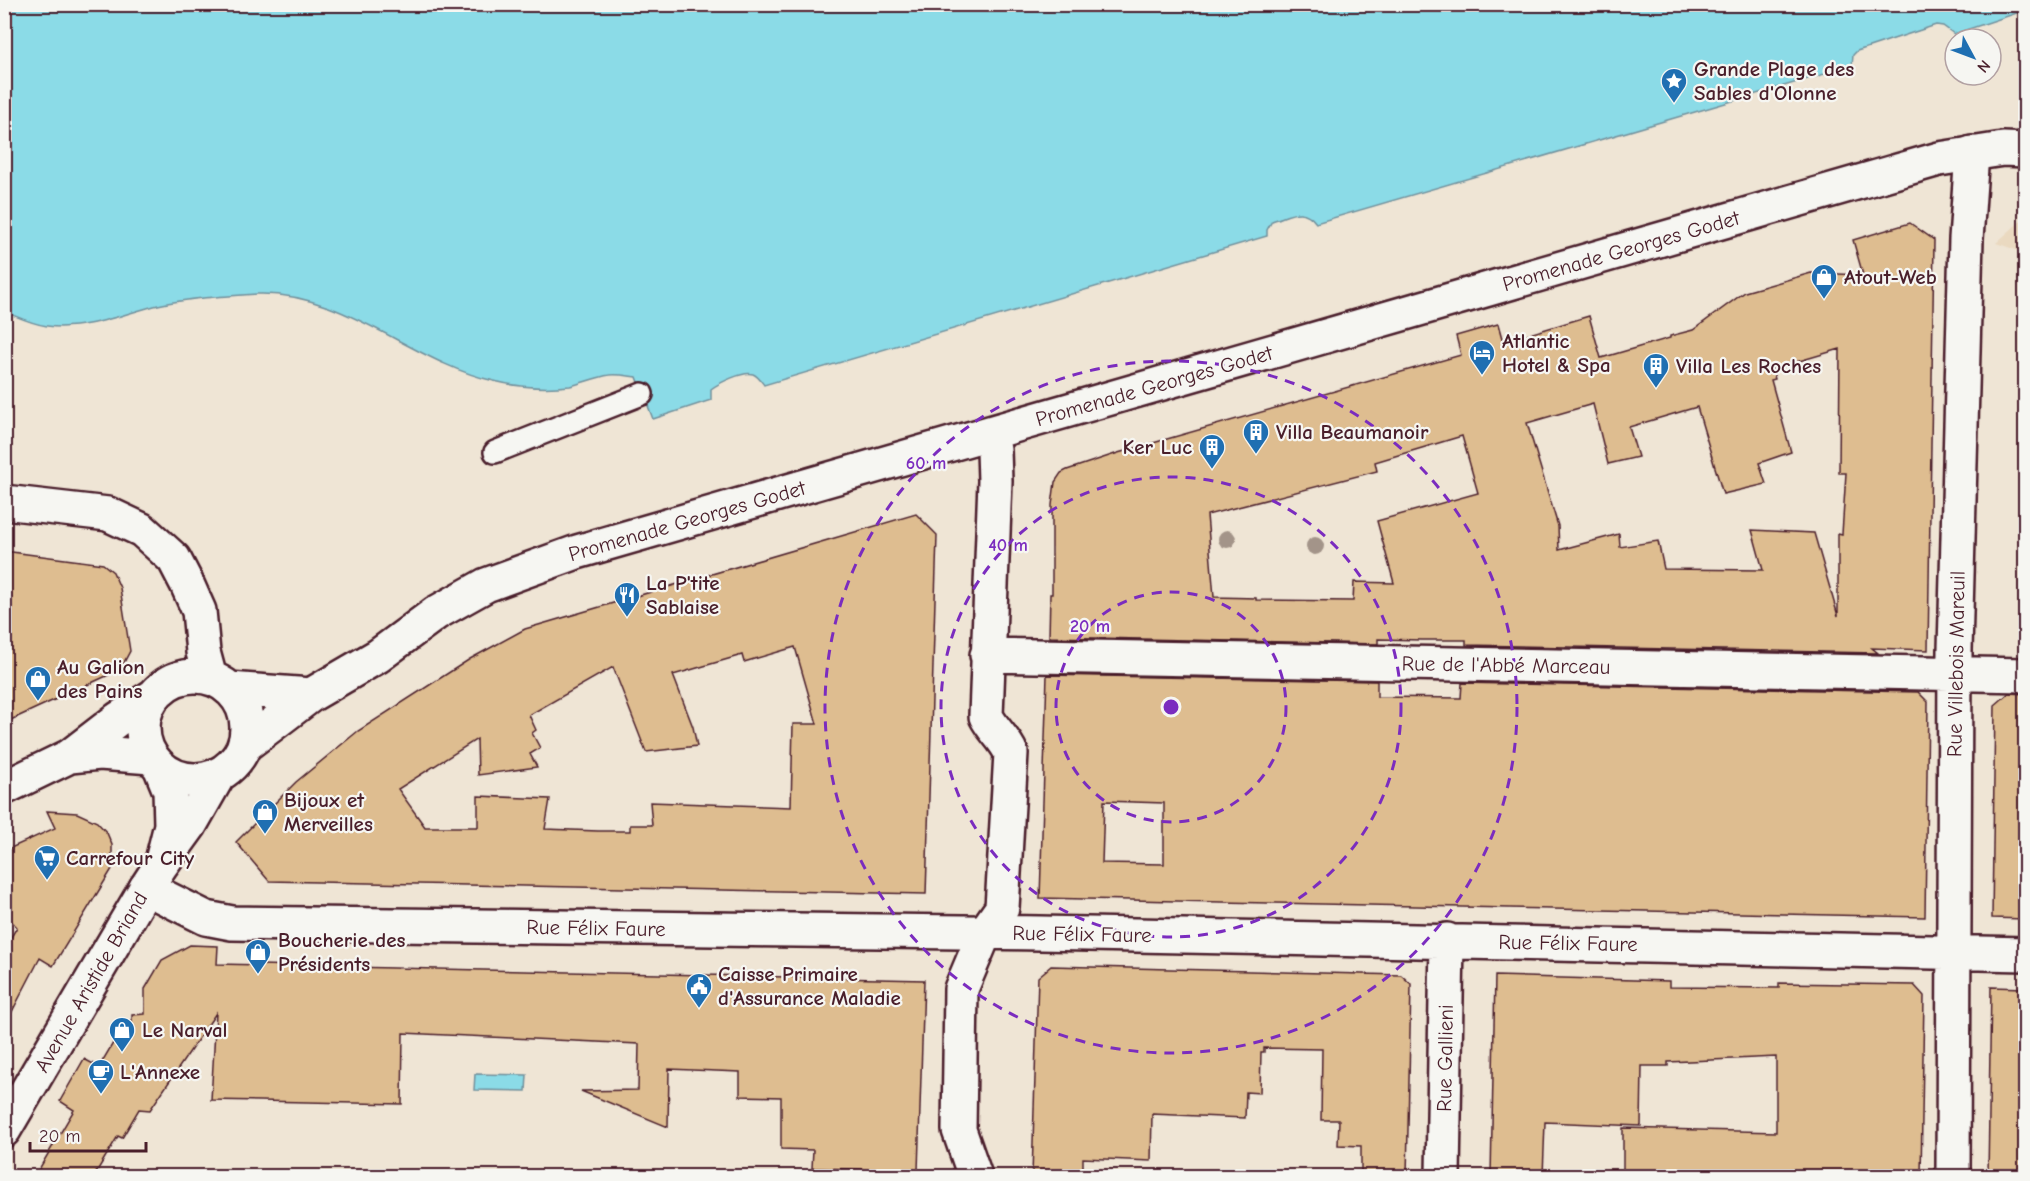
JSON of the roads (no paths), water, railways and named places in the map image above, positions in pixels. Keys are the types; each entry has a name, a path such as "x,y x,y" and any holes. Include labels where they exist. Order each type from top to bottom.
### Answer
{"street":[{"name":"Promenade Georges Godet","path":"244,746 311,695 378,656 436,613 486,585 577,552 1939,159 2003,149 2025,150"},
{"name":"Rue Villebois Mareuil","path":"1953,1176 1955,674 1965,239 1972,153"},
{"path":"975,1176 959,1130 961,989 985,932 1002,908 1011,753 986,716 995,481 994,450 990,434"},
{"path":"4,502 108,514 142,530 174,559 199,611 203,652 219,684 239,701 246,715 247,730 244,746 238,757 219,774 205,779 190,780 175,777 156,763 144,743 142,727 145,712 152,697"},
{"name":"Rue de l'Abbé Marceau","path":"987,655 2025,675"},
{"path":"4,788 70,756 164,686 178,679 194,676 219,684 311,695"},
{"path":"70,756 100,753 156,763"},
{"name":"Avenue Aristide Briand","path":"153,876 171,825 170,791 156,763"},
{"name":"Avenue Aristide Briand","path":"4,1130 153,876 190,825 219,774"},
{"name":"Rue Félix Faure","path":"153,876 206,918 232,923 985,932 2025,954"},
{"name":"Rue Gallieni","path":"1443,1176 1447,940"}],"lane":[{"path":"495,452 642,393"}],"water":[{"path":"2025,4 2026,10 1975,27 1936,25 1857,51 1853,55 1852,66 1316,223 1306,214 1296,213 1272,221 1267,230 1267,236 764,385 753,374 737,376 711,389 711,400 653,419 637,377 610,375 570,386 551,387 522,386 494,381 464,372 435,359 349,315 289,296 257,294 182,301 158,305 90,324 61,327 36,324 5,312 4,5"},
{"path":"475,1074 527,1075 526,1091 474,1090"}],"place":[{"name":"Grande Plage des Sables d'Olonne","path":"1674,104"},
{"name":"Atout-Web","path":"1824,300"},
{"name":"Atlantic Hotel & Spa","path":"1482,376"},
{"name":"Villa Les Roches","path":"1656,389"},
{"name":"Villa Beaumanoir","path":"1256,455"},
{"name":"Ker Luc","path":"1212,470"},
{"name":"La P'tite Sablaise","path":"627,618"},
{"name":"Au Galion des Pains","path":"38,702"},
{"name":"Bijoux et Merveilles","path":"265,835"},
{"name":"Carrefour City","path":"47,881"},
{"name":"Boucherie des Présidents","path":"258,975"},
{"name":"Caisse Primaire d'Assurance Maladie","path":"699,1009"},
{"name":"Le Narval","path":"122,1053"},
{"name":"L'Annexe","path":"101,1095"}]}
